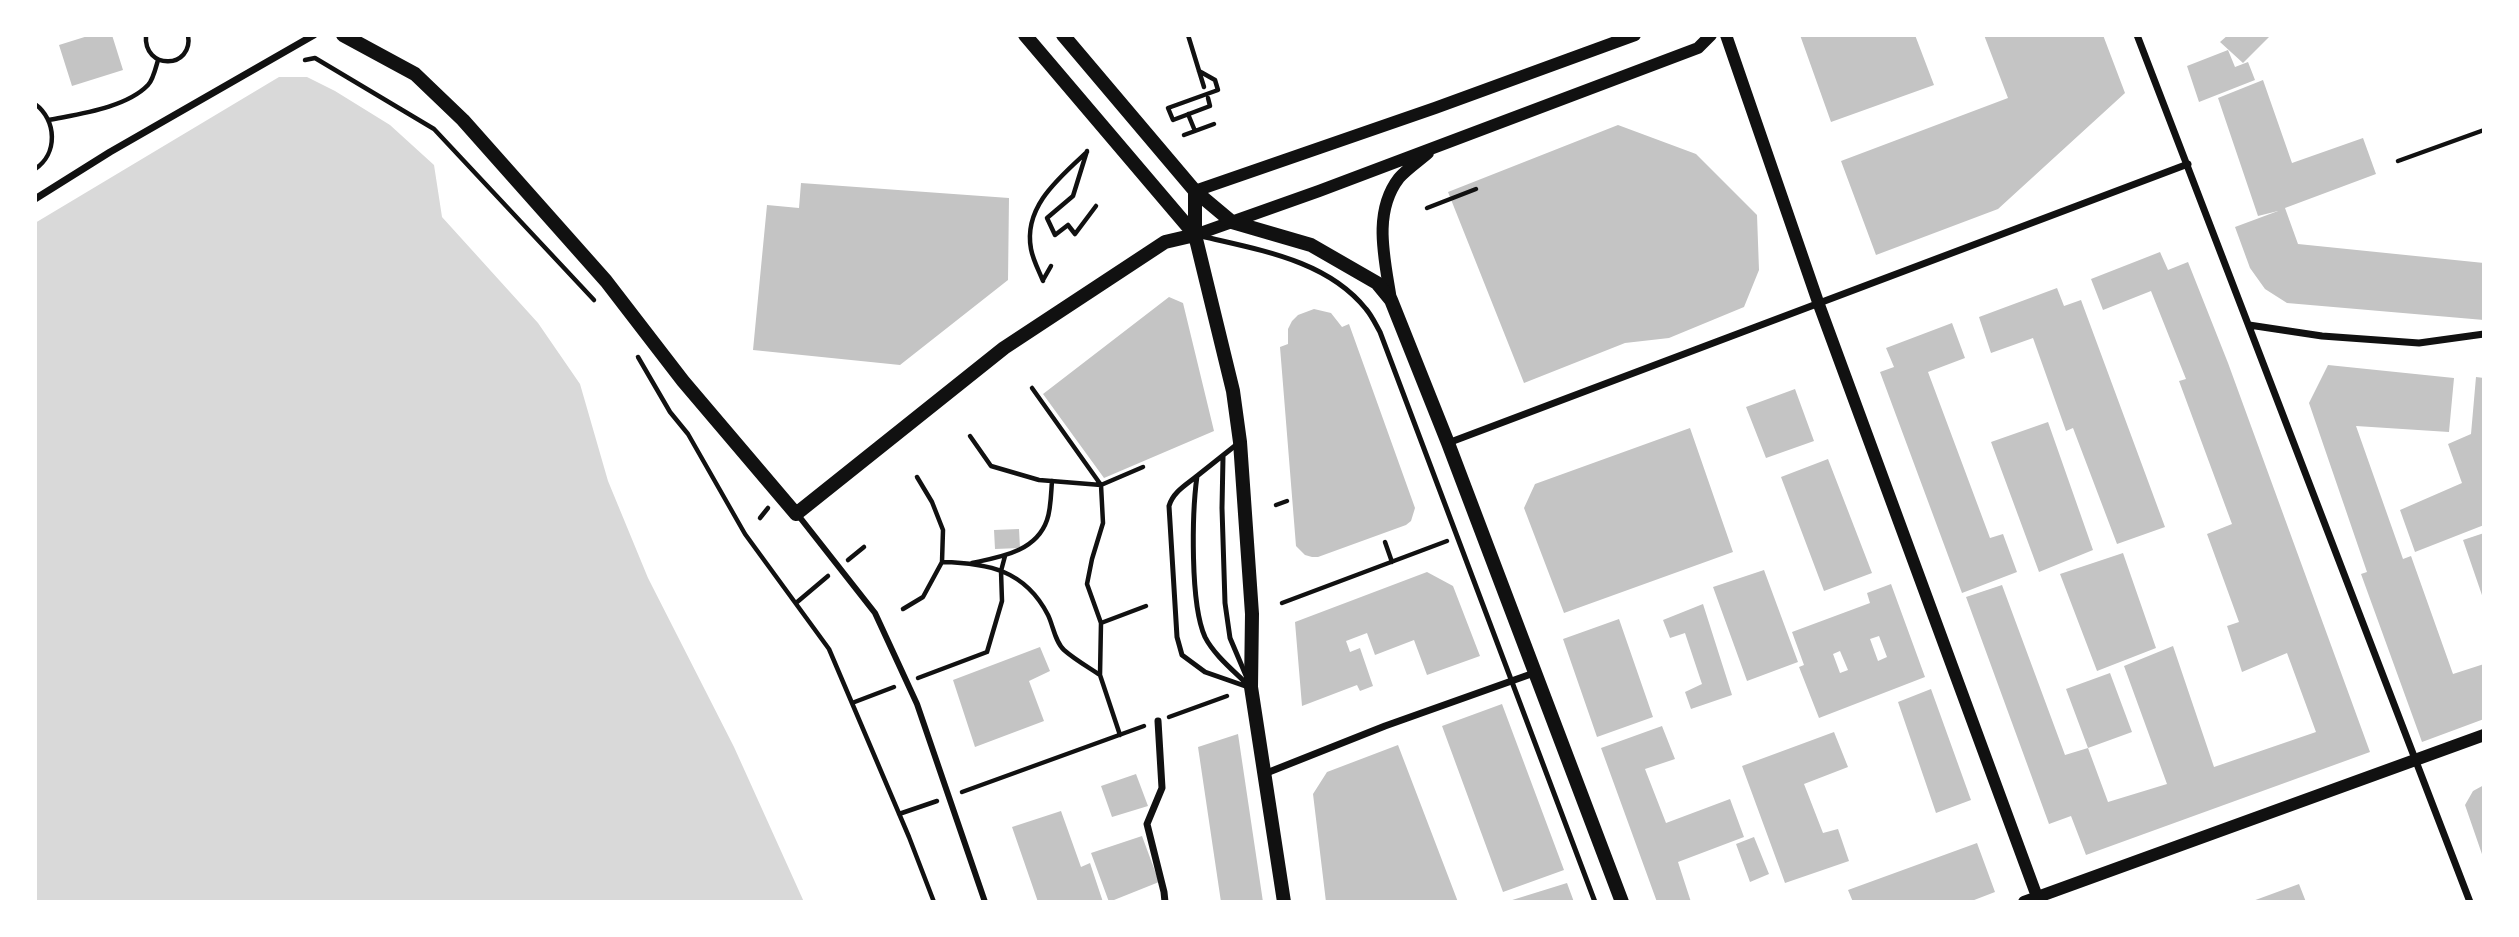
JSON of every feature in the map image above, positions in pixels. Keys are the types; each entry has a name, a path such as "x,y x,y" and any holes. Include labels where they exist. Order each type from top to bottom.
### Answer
{"main road":[{"path":"343,35 415,74 463,120 606,281 683,381 796,513 1004,348 1165,242 1195,235"},
{"path":"1025,35 1195,235"},
{"path":"1063,35 1195,191 1232,222 1311,245 1377,283 1391,300 1622,902"},
{"path":"1195,191 1195,235 1233,391 1240,442 1252,614 1251,687 1284,902"}],"street":[{"path":"35,199 110,152 314,35"},
{"path":"1195,191 1635,35"},
{"path":"1195,235 1698,48 1711,35"},
{"path":"1726,35 1818,302 2039,900"},
{"path":"2139,36 2470,902"},
{"path":"1391,300 1382,237 1385,205 1399,178 1435,147"},
{"path":"1448,443 2188,164"},
{"path":"2249,326 2322,336 2419,343 2484,334"},
{"path":"796,513 875,613 917,704 985,902"},
{"path":"1264,774 1385,726 1534,673"},
{"path":"1158,721 1163,788 1147,824 1165,902"},
{"path":"2024,902 2039,900 2484,735"}],"lane":[{"path":"1195,235 1290,257 1337,282 1366,309 1380,332 1595,902"},
{"path":"1240,442 1177,491 1169,506 1177,637 1182,655 1205,672 1251,687"},
{"path":"1223,457 1225,603 1230,638 1251,687"},
{"path":"1198,476 1193,504 1197,613 1206,639 1251,687"}],"path":[{"path":"146,35 148,50 158,60 165,62 179,59 188,47 188,35"},
{"path":"1188,35 1205,88"},
{"path":"294,62 315,58 434,129 600,307"},
{"path":"49,120 96,110 126,99 149,85 158,60"},
{"path":"1199,71 1215,80 1218,90 1168,108 1173,120 1210,106 1208,98"},
{"path":"35,104 49,120 52,132 52,145 47,156 35,169"},
{"path":"1188,114 1195,131"},
{"path":"1184,135 1214,124"},
{"path":"2398,161 2484,130"},
{"path":"1051,266 1043,281 1031,248 1033,212 1052,186 1087,151 1073,196 1047,218 1055,235 1068,225 1075,234 1096,206"},
{"path":"1427,208 1476,189"},
{"path":"632,348 670,412 688,434 745,534 829,649 900,814 934,902"},
{"path":"1032,388 1101,485 1103,523 1087,584 1101,623 1100,675 1120,735"},
{"path":"971,436 991,466 1039,480 1101,485 1143,467"},
{"path":"903,609 923,597 942,562 943,530 932,502 917,477"},
{"path":"971,563 1006,556 1034,541 1047,521 1052,481"},
{"path":"1276,505 1287,500"},
{"path":"760,518 769,508"},
{"path":"1282,603 1447,541"},
{"path":"1385,542 1392,562"},
{"path":"935,671 987,652 1002,601 1002,571 1006,556"},
{"path":"942,562 971,563 1002,571 1032,590 1048,616 1062,648 1100,675"},
{"path":"796,603 824,579"},
{"path":"1101,623 1146,606"},
{"path":"976,787 1251,687"},
{"path":"852,703 886,690"},
{"path":"900,814 949,797"}],"shaded area":[{"path":"279,77 307,77 335,91 390,125 434,165 442,217 538,323 580,384 608,481 648,578 734,747 804,902 35,902 35,223"}],"building":[{"path":"91,35 112,35 123,70 72,86 59,45"},
{"path":"1800,35 1915,35 1934,85 1831,122"},
{"path":"1984,35 2103,35 2125,93 1998,209 1876,255 1841,161 2008,98"},
{"path":"2228,35 2271,35 2243,63 2220,42"},
{"path":"2228,50 2235,67 2248,62 2255,80 2199,102 2187,66"},
{"path":"2263,80 2292,163 2363,138 2376,174 2285,208 2298,244 2484,263 2484,320 2287,303 2265,289 2250,268 2235,227 2278,211 2258,216 2218,98"},
{"path":"1618,125 1696,154 1757,215 1759,270 1744,307 1669,338 1625,343 1524,383 1448,192"},
{"path":"801,183 1009,198 1008,280 900,365 753,350 767,205 799,208"},
{"path":"2160,252 2168,270 2188,262 2228,363 2370,752 2086,855 2071,816 2049,824 1966,597 2002,585 2065,755 2088,748 2108,802 2167,784 2124,666 2173,646 2214,767 2316,732 2287,653 2242,672 2227,626 2239,622 2207,534 2232,524 2179,381 2186,379 2151,291 2103,310 2091,279"},
{"path":"2057,288 2064,306 2081,300 2165,527 2117,544 2073,428 2066,431 2033,338 1991,353 1979,317"},
{"path":"1169,297 1183,303 1214,431 1104,478 1043,394"},
{"path":"1314,309 1331,313 1342,327 1349,324 1415,508 1411,521 1406,525 1318,557 1305,555 1296,546 1280,347 1288,344 1288,329 1292,321 1298,315"},
{"path":"1952,323 1965,358 1928,372 1990,538 2003,534 2017,572 1962,593 1880,372 1894,367 1886,348"},
{"path":"2328,365 2454,378 2449,432 2356,426 2403,559 2411,556 2453,674 2484,664 2484,719 2422,742 2361,574 2367,572 2309,403"},
{"path":"2476,377 2484,378 2484,525 2415,552 2400,510 2462,483 2448,444 2471,434"},
{"path":"1795,389 1814,441 1766,458 1746,407"},
{"path":"2048,422 2093,550 2039,572 1991,442"},
{"path":"1690,428 1733,552 1564,613 1524,508 1535,484"},
{"path":"1828,459 1872,573 1824,591 1781,477"},
{"path":"1019,529 1020,548 995,549 994,530"},
{"path":"2484,533 2484,601 2463,540"},
{"path":"2123,553 2156,648 2097,671 2060,574"},
{"path":"1764,570 1798,662 1747,681 1713,587"},
{"path":"1427,572 1453,586 1480,656 1427,675 1414,640 1375,655 1367,633 1346,641 1350,652 1360,648 1373,686 1360,691 1357,685 1302,706 1295,622"},
{"path":"1891,584 1925,677 1819,718 1799,667 1804,665 1792,632 1870,603 1867,593","holes":["1879,636 1887,657 1878,661 1870,639","1840,651 1848,670 1840,673 1833,654"]},
{"path":"1703,604 1732,695 1691,709 1685,692 1702,684 1685,633 1670,638 1663,620"},
{"path":"1619,619 1653,717 1597,737 1563,639"},
{"path":"1040,647 1050,671 1029,681 1044,721 975,747 953,680"},
{"path":"2110,673 2132,732 2088,748 2066,689"},
{"path":"1931,689 1971,800 1936,813 1898,702"},
{"path":"1502,704 1564,870 1503,892 1442,726"},
{"path":"1662,726 1675,759 1645,769 1666,823 1730,799 1744,837 1678,862 1691,902 1657,902 1601,748"},
{"path":"1834,732 1848,767 1804,784 1823,833 1838,829 1849,861 1785,883 1742,766"},
{"path":"1238,734 1263,902 1221,902 1198,747"},
{"path":"1398,745 1458,902 1326,902 1313,794 1327,772"},
{"path":"1136,774 1148,806 1112,817 1101,786"},
{"path":"2484,785 2484,860 2465,805 2473,791"},
{"path":"1061,811 1081,867 1090,863 1103,902 1038,902 1012,827"},
{"path":"1142,836 1159,882 1109,902 1091,853"},
{"path":"1754,837 1769,874 1750,882 1736,844"},
{"path":"1977,843 1995,892 1969,902 1853,902 1848,890"},
{"path":"1567,883 1574,902 1509,902 1509,901"},
{"path":"2299,884 2306,902 2250,902"}]}
